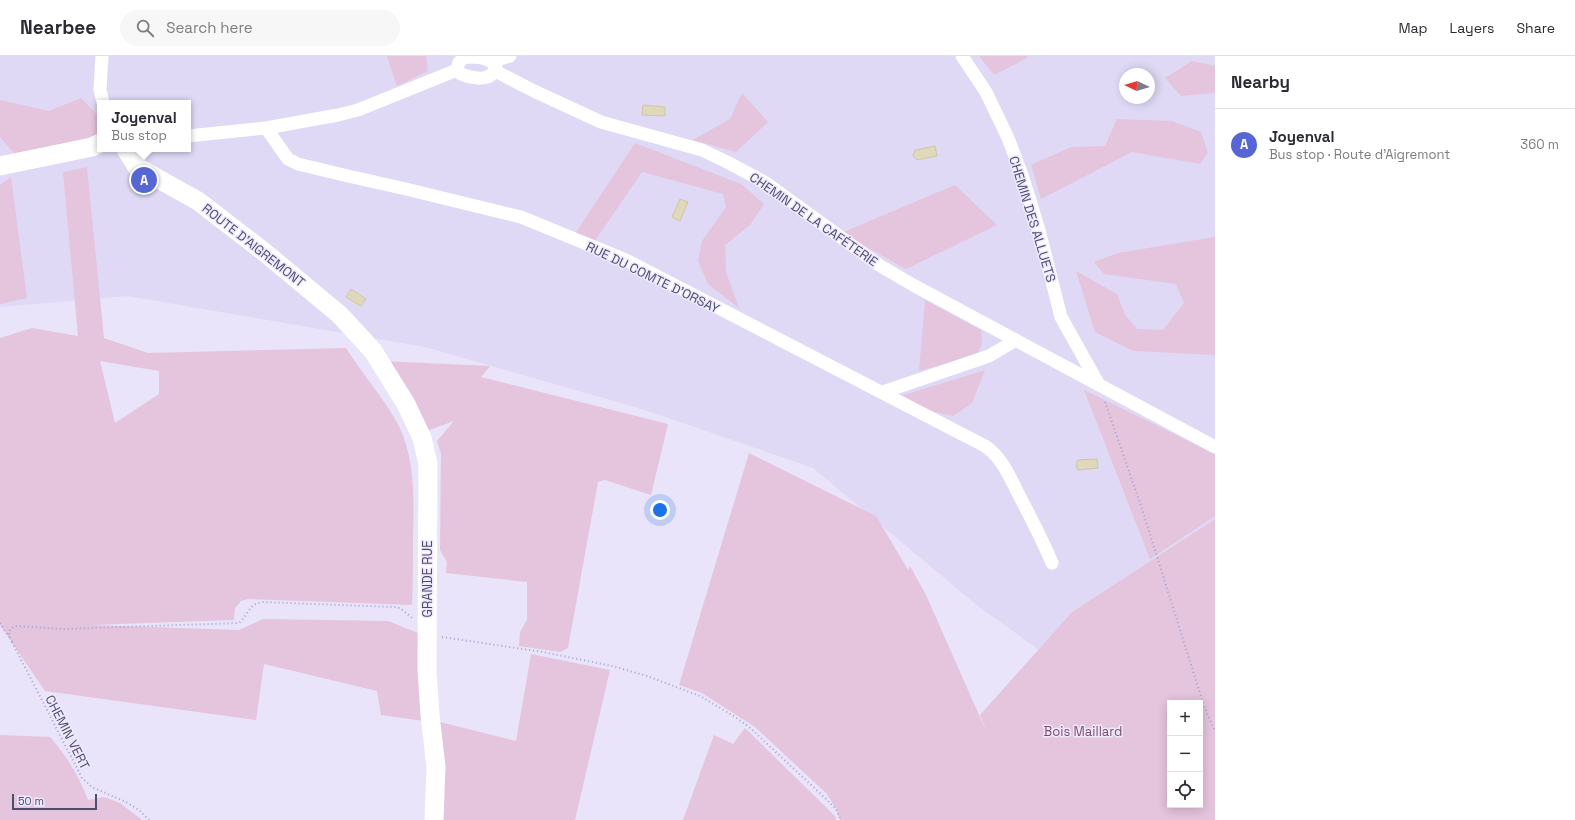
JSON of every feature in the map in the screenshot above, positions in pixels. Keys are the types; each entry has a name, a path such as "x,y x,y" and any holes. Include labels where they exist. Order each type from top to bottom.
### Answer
{"street":[{"path":"102,56 100,89 102,100"},
{"path":"458,62 459,73 466,76 484,78 491,75 494,66 510,56"},
{"name":"CHEMIN DES ALLUETS","path":"962,56 986,92 1008,138 1022,175 1039,230 1061,318 1099,385"},
{"path":"191,136 266,128 358,110 458,62 473,57 494,66"},
{"name":"CHEMIN DE LA CAFÉTERIE","path":"494,66 534,91 595,119 702,150 727,162 766,183 879,265 913,285 1215,447"},
{"name":"RUE DU COMTE D'ORSAY","path":"266,128 288,159 298,164 521,217 626,260 882,392 993,452 1002,462 1039,534 1052,563"},
{"path":"0,166 92,147 97,144"},
{"name":"ROUTE D’AIGREMONT","path":"126,152 137,167 198,201 263,251 340,315 373,351"},
{"path":"882,392 989,356 1016,340"},
{"name":"GRANDE RUE","path":"373,351 406,404 422,438 428,464 427,670 436,767 434,820"}],"path":[{"path":"1099,385 1144,516 1204,709 1215,731"},
{"path":"12,642 9,634 11,628 16,626 62,629 239,623 243,620 252,605 262,602 400,608 407,613 427,635 568,656 632,671 700,696 748,726 836,809 841,820"},
{"name":"CHEMIN VERT","path":"0,623 12,642 82,778 92,787 126,802 139,810 149,820"}],"shaded area":[{"path":"0,56 1215,56 1215,519 1072,612 1039,650 978,606 813,468 642,409 425,347 127,296 0,307"},
{"path":"643,105 665,107 665,116 642,115"},
{"path":"935,146 937,156 917,160 913,156 915,150"},
{"path":"680,199 688,202 680,221 672,217"},
{"path":"351,289 366,299 361,306 346,297"},
{"path":"1097,459 1098,468 1078,470 1076,465 1078,460"}],"green space":[{"path":"387,56 426,56 428,71 397,86"},
{"path":"979,56 1027,56 1027,58 994,75"},
{"path":"1192,61 1215,66 1215,93 1181,96 1165,78"},
{"path":"742,93 768,122 736,152 693,140 730,119"},
{"path":"81,98 97,115 97,142 20,160 0,137 0,100 49,111"},
{"path":"1117,119 1172,121 1201,132 1208,153 1200,164 1132,152 1041,199 1031,165 1071,147 1105,146"},
{"path":"635,143 741,184 764,204 750,225 725,245 726,272 739,308 708,284 698,261 702,241 726,207 723,194 642,172 592,245 575,234"},
{"path":"87,167 104,338 148,353 346,348 387,406 399,426 411,466 413,493 412,605 248,599 241,601 235,608 234,620 91,625 239,630 263,619 388,621 418,633 424,721 381,715 377,691 264,664 256,720 45,691 0,625 0,338 32,328 78,336 63,172","holes":["100,361 159,371 159,394 115,423"]},
{"path":"11,177 27,298 0,304 0,185"},
{"path":"955,185 997,225 906,269 841,233"},
{"path":"1215,237 1215,355 1133,351 1095,332 1076,271 1117,294 1125,315 1137,329 1163,330 1184,303 1176,284 1104,274 1094,262 1118,253"},
{"path":"925,300 981,330 982,344 977,355 919,371"},
{"path":"383,361 490,366 481,377 668,424 651,495 605,480 598,482 568,648 560,652 519,646 520,632 527,620 527,582 446,573 447,562 440,550 441,454 437,441 454,421 421,433"},
{"path":"985,370 972,403 953,416 925,410 897,397"},
{"path":"1084,390 1215,454 1215,516 1150,559"},
{"name":"Bois Maillard","path":"749,453 876,516 908,570 910,566 926,595 987,733 980,715 1072,612 1215,519 1215,820 840,820 836,809 827,794 755,727 702,693 679,685"},
{"path":"531,654 610,670 575,820 441,820 440,722 516,741"},
{"path":"745,728 835,816 836,820 683,820 714,735 733,744"},
{"path":"0,735 50,737 62,751 72,767 88,800 104,797 120,803 142,820 0,820"}],"place":[{"name":"Joyenval","path":"144,180"}]}
